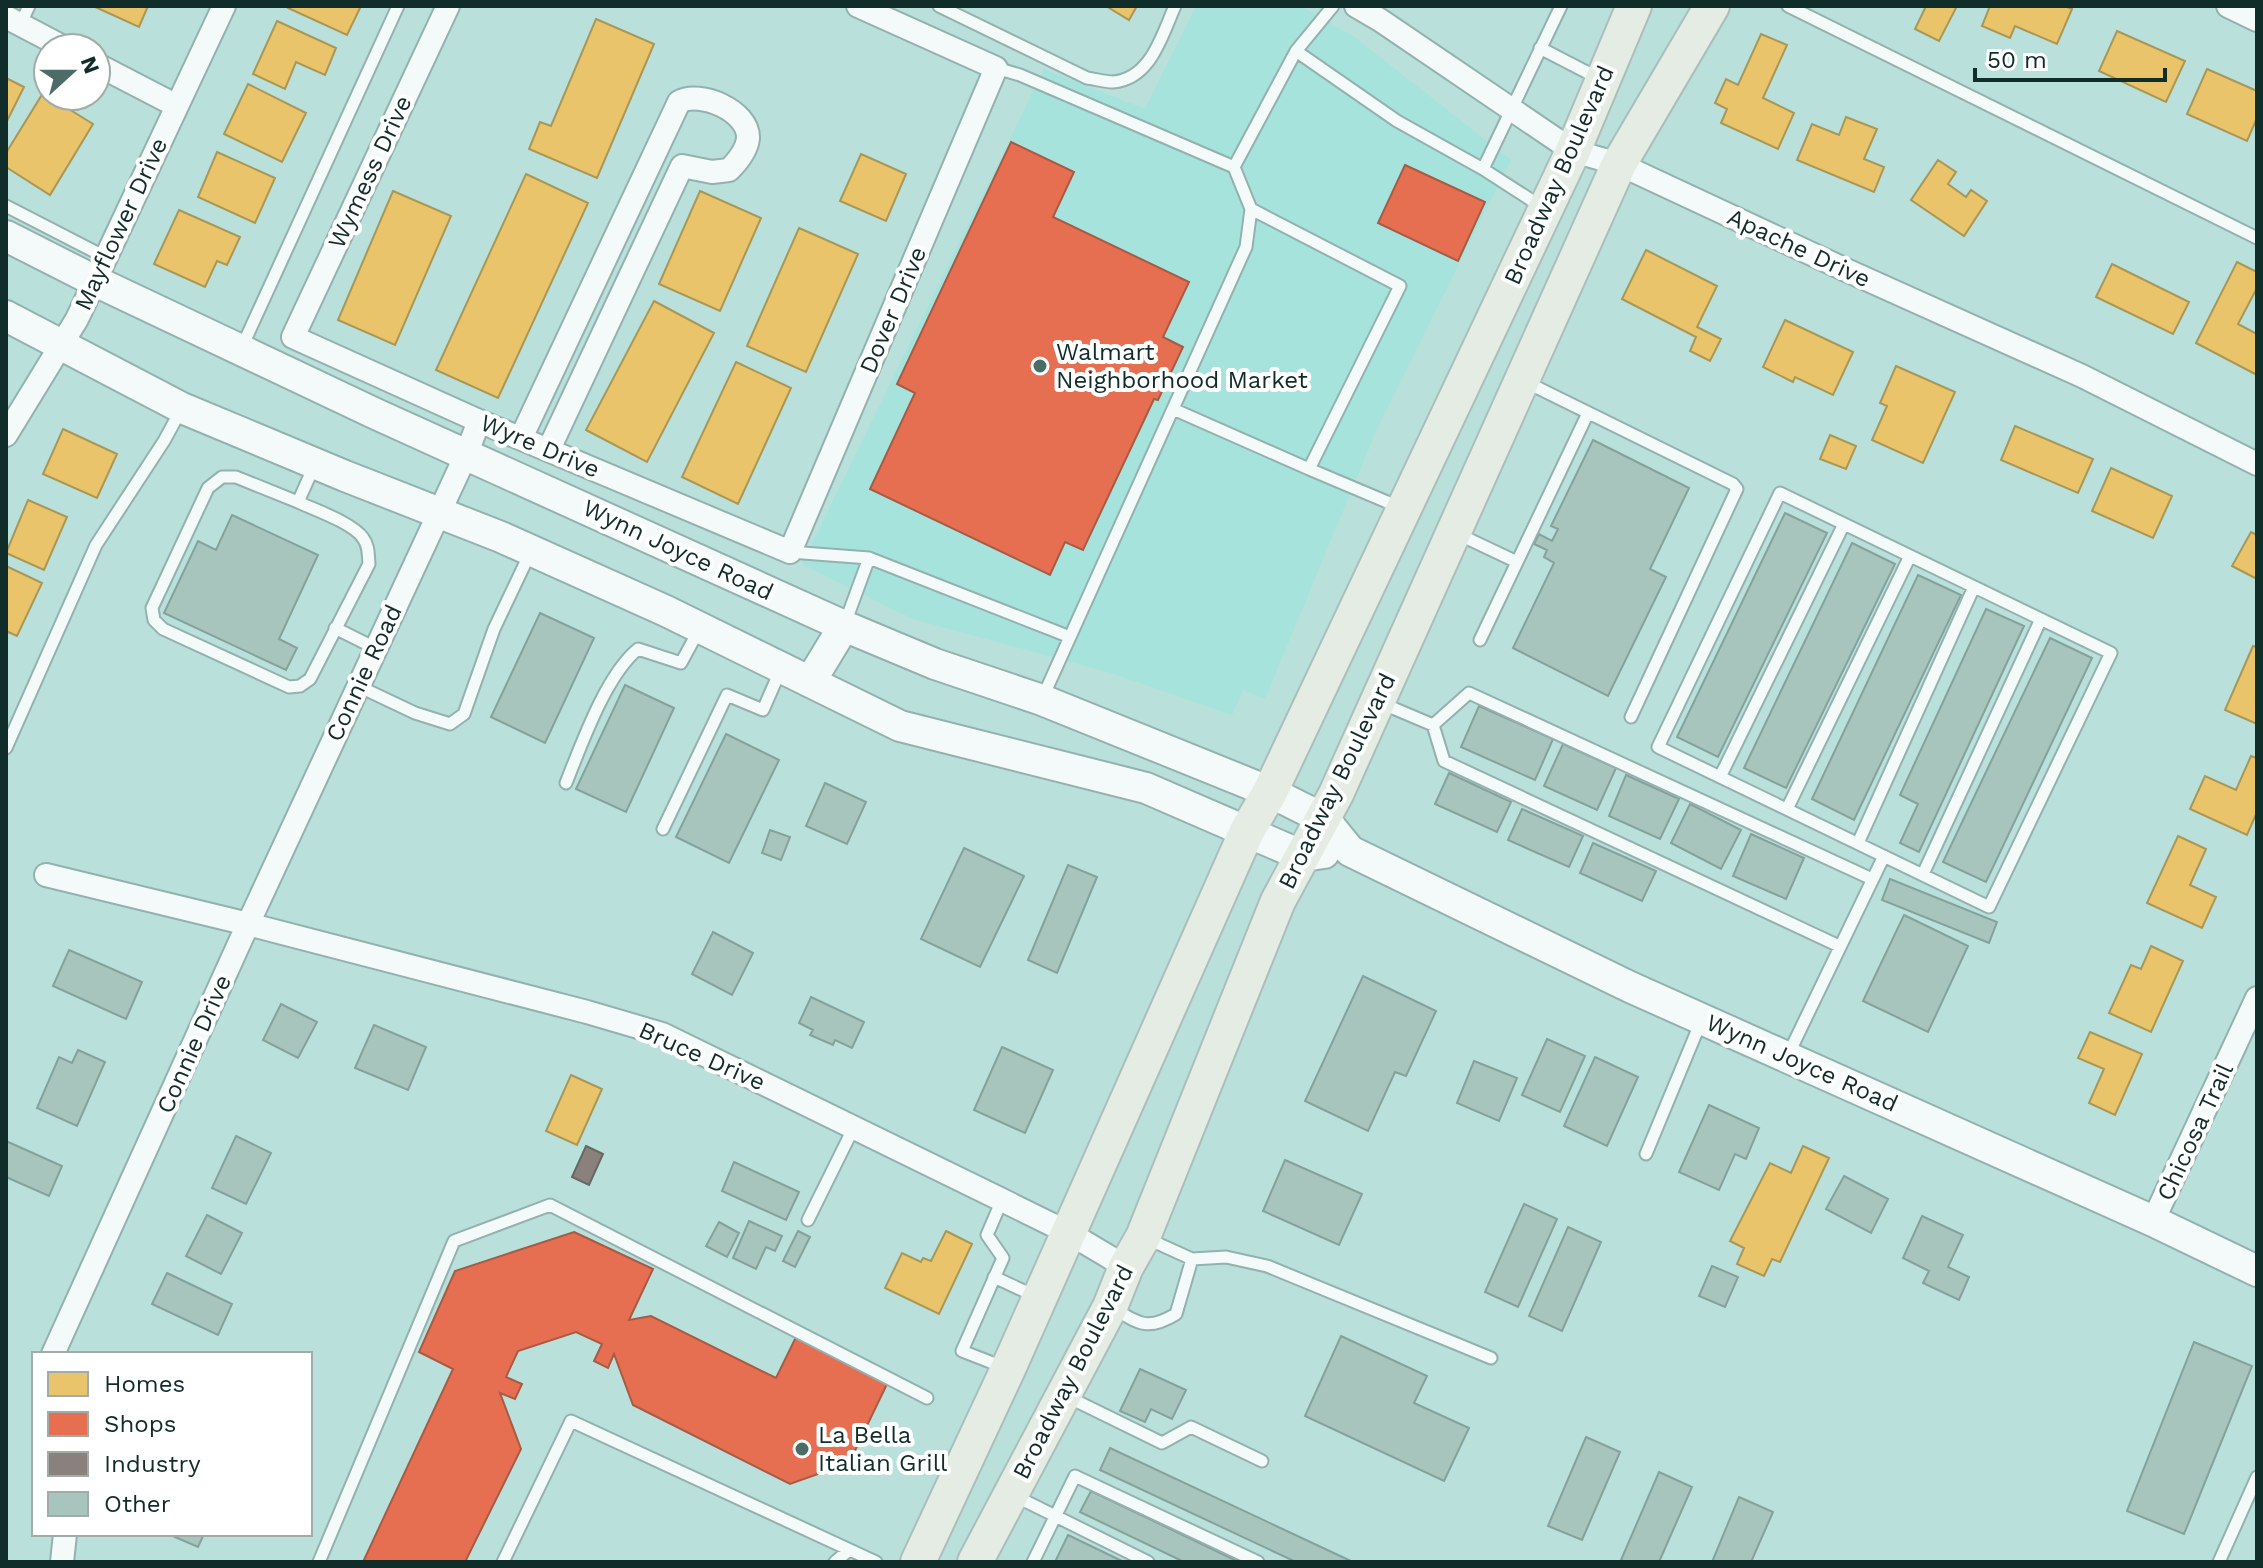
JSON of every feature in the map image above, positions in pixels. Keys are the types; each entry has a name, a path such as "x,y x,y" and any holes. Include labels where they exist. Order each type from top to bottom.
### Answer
{"main road":[{"name":"Broadway Boulevard","path":"918,1562 1008,1369 1247,831 1270,792 1573,151 1634,6"},
{"name":"Broadway Boulevard","path":"975,1562 1110,1307 1126,1267 1143,1237 1278,901 1324,819 1619,164 1712,6"},
{"name":"Wynn Joyce Road","path":"6,236 100,269 241,350 844,626 935,664 1042,700 1270,792 1324,819 1350,851 1630,987 2153,1221 2257,1271"},
{"path":"6,316 182,408 531,550 900,726 1146,788 1303,856 1350,851"},
{"path":"1404,509 1453,532"},
{"path":"810,682 844,626"}],"street":[{"name":"Mayflower Drive","path":"6,435 77,319 224,6"},
{"name":"Wymess Drive","path":"293,337 448,6"},
{"path":"858,6 996,68"},
{"name":"Apache Drive","path":"1356,6 1573,151 1619,164 2082,376 2257,464"},
{"path":"2228,6 2257,20"},
{"path":"19,16 42,32"},
{"name":"Dover Drive","path":"790,552 996,68"},
{"path":"112,72 177,106"},
{"path":"521,438 679,102 687,98 712,102 744,123 748,135 745,148 729,170 712,172 682,166 655,154"},
{"path":"549,449 682,166"},
{"path":"594,282 622,295"},
{"name":"Wyre Drive","path":"293,337 479,421 790,552"},
{"name":"Connie Road","path":"248,924 479,421"},
{"path":"46,875 248,924"},
{"name":"Bruce Drive","path":"248,924 662,1034 1069,1233 1126,1267"},
{"name":"Connie Drive","path":"54,1352 248,924"},
{"name":"Chicosa Trail","path":"2153,1221 2257,998"},
{"path":"62,1562 65,1536"}],"lane":[{"path":"241,350 398,6"},
{"path":"939,6 1087,78 1112,82 1134,76 1152,59 1175,6"},
{"path":"1234,167 1296,51 1333,6"},
{"path":"1483,169 1561,6"},
{"path":"1788,6 2257,238"},
{"path":"1540,48 1603,80"},
{"path":"1296,51 1397,121 1483,169 1545,209"},
{"path":"996,68 1020,75 1234,167 1251,209 1246,247 1042,700"},
{"path":"6,206 100,269"},
{"path":"1251,209 1400,286 1309,469"},
{"path":"1522,380 1733,484 1737,489 1631,717"},
{"path":"6,748 96,545 182,408"},
{"path":"1173,409 1404,509"},
{"path":"1480,640 1588,413"},
{"path":"298,502 315,464"},
{"path":"222,477 236,477 298,502 355,530 363,537 368,549 369,564 310,679 300,686 289,687 163,629 154,620 152,608 208,488 222,477"},
{"path":"1780,493 1844,524 2111,653 1989,907 1658,747 1780,493"},
{"path":"1720,777 1844,524"},
{"path":"1453,532 1517,562"},
{"path":"358,686 415,713 450,724 464,714 494,629 531,550"},
{"path":"790,552 869,558 1070,637"},
{"path":"1787,809 1910,556"},
{"path":"844,626 869,558"},
{"path":"1858,843 1974,587"},
{"path":"1923,874 2041,619"},
{"path":"335,628 375,648"},
{"path":"566,783 588,729 624,660 638,649 681,663 700,628"},
{"path":"663,829 727,695 763,710 781,669"},
{"path":"1433,725 1469,693 1872,879"},
{"path":"1377,701 1433,725 1444,761 1839,946"},
{"path":"1788,1056 1884,856"},
{"path":"1646,1154 1702,1019"},
{"path":"808,1220 854,1126"},
{"path":"1002,1200 987,1235 1003,1258 962,1351 1008,1369"},
{"path":"319,1562 454,1241 550,1205 927,1398"},
{"path":"1143,1237 1192,1259 1226,1257 1267,1266 1491,1358"},
{"path":"1110,1307 1141,1325 1160,1323 1176,1314 1192,1259"},
{"path":"994,1277 1039,1298"},
{"path":"1064,1394 1162,1443 1191,1427 1262,1461"},
{"path":"503,1562 571,1421 876,1562"},
{"path":"1033,1562 1075,1476 1258,1562"},
{"path":"2219,1562 2257,1477"},
{"path":"1011,1494 1148,1562"},
{"path":"835,1562 849,1550"}],"shaded area":[{"path":"1196,6 1300,6 1353,36 1511,160 1377,429 1265,699 1243,690 1232,715 1111,673 913,619 802,564 1044,69 1145,109"}],"building: Homes":[{"path":"93,6 148,6 139,27"},
{"path":"289,6 361,6 347,35"},
{"path":"1106,6 1137,6 1129,20"},
{"path":"1926,6 1957,6 1939,41 1915,29"},
{"path":"1990,6 2065,6 2072,9 2057,44 2015,26 2010,38 1982,26"},
{"path":"596,19 654,44 597,178 529,149 540,122 551,126"},
{"path":"277,21 336,48 325,75 296,62 285,89 253,74"},
{"path":"2117,31 2185,61 2166,102 2099,71"},
{"path":"1761,34 1787,45 1763,98 1794,113 1778,149 1721,123 1727,109 1715,103 1726,79 1738,85"},
{"path":"2207,69 2257,91 2257,118 2247,141 2187,114"},
{"path":"6,78 24,87 6,123"},
{"path":"248,84 306,113 282,162 224,134"},
{"path":"32,111 74,112 93,124 50,195 6,167 6,153"},
{"path":"1846,117 1877,129 1864,159 1884,167 1874,192 1797,160 1812,124 1839,135"},
{"path":"217,152 275,178 255,223 198,197"},
{"path":"861,154 906,174 886,221 840,201"},
{"path":"1938,160 1956,172 1948,184 1966,197 1971,190 1987,201 1964,236 1911,200"},
{"path":"526,174 588,203 498,398 436,370"},
{"path":"393,191 451,216 395,345 338,320"},
{"path":"700,191 761,218 720,311 659,284"},
{"path":"179,210 240,237 227,265 217,261 205,287 154,264"},
{"path":"799,228 858,254 806,372 747,346"},
{"path":"1646,250 1717,286 1697,327 1721,339 1710,361 1690,351 1696,337 1622,299"},
{"path":"2237,262 2257,272 2257,288 2238,324 2257,334 2257,375 2196,343"},
{"path":"2112,264 2189,302 2173,334 2096,297"},
{"path":"654,301 714,333 647,462 586,430"},
{"path":"1785,320 1853,352 1833,395 1795,377 1793,382 1763,367"},
{"path":"736,362 791,388 738,504 682,477"},
{"path":"1896,366 1955,392 1923,463 1872,440 1887,406 1880,403"},
{"path":"2015,426 2093,459 2078,493 2001,460"},
{"path":"63,429 117,454 97,498 43,474"},
{"path":"1830,435 1856,446 1846,469 1820,459"},
{"path":"2111,468 2172,496 2153,538 2092,511"},
{"path":"28,500 67,517 44,570 6,553"},
{"path":"2251,532 2257,535 2257,579 2232,566"},
{"path":"6,566 42,583 17,636 6,631"},
{"path":"2253,646 2257,647 2257,724 2225,710"},
{"path":"2251,756 2257,758 2257,812 2247,835 2190,809 2205,776 2236,790"},
{"path":"2178,836 2206,849 2190,885 2216,897 2202,928 2147,903"},
{"path":"2151,946 2183,961 2151,1032 2109,1013 2131,965 2141,969"},
{"path":"2090,1032 2142,1054 2115,1115 2089,1103 2104,1069 2078,1058"},
{"path":"571,1075 602,1089 577,1145 546,1131"},
{"path":"1803,1146 1829,1158 1780,1262 1772,1259 1764,1276 1737,1264 1744,1248 1730,1241 1770,1163 1791,1173"},
{"path":"946,1231 972,1244 939,1314 885,1288 902,1253 921,1262 923,1258 931,1261"}],"building: Shops":[{"name":"Walmart Neighborhood Market","path":"1011,142 1074,172 1053,217 1189,282 1163,337 1183,347 1158,400 1154,399 1083,550 1065,542 1050,575 870,489 915,393 897,384"},
{"path":"1405,165 1485,202 1458,261 1378,223"},
{"path":"574,1232 653,1269 629,1320 651,1316 776,1378 796,1337 888,1382 849,1463 790,1484 633,1405 614,1354 608,1368 594,1361 602,1344 576,1332 518,1351 506,1377 522,1384 515,1399 500,1393 521,1449 465,1562 363,1562 453,1369 419,1352 455,1271"}],"building: Industry":[{"path":"586,1146 603,1154 589,1185 572,1177"}],"building: Other":[{"path":"1593,440 1689,488 1650,569 1666,577 1608,696 1513,648 1554,563 1544,557 1547,550 1534,544 1539,534 1552,541 1558,529 1551,526"},
{"path":"1785,513 1827,533 1718,757 1677,737"},
{"path":"232,515 318,555 279,639 297,648 286,670 164,613 198,541 216,550"},
{"path":"1852,543 1895,564 1786,788 1744,768"},
{"path":"1918,575 1961,595 1854,820 1812,799"},
{"path":"1986,609 2024,626 1919,852 1900,843 1918,804 1900,795"},
{"path":"540,613 594,638 545,743 491,717"},
{"path":"2050,638 2092,658 1986,882 1943,862"},
{"path":"625,685 674,708 626,812 576,789"},
{"path":"1479,706 1553,739 1535,780 1461,747"},
{"path":"726,734 779,760 729,863 676,837"},
{"path":"1563,744 1616,768 1597,810 1544,786"},
{"path":"1449,773 1511,802 1497,832 1435,804"},
{"path":"1626,775 1679,799 1660,839 1609,816"},
{"path":"825,783 866,802 847,844 806,826"},
{"path":"1690,804 1741,830 1721,869 1671,843"},
{"path":"1522,809 1583,836 1569,867 1508,840"},
{"path":"770,830 790,837 781,860 762,853"},
{"path":"1751,834 1804,858 1786,899 1733,876"},
{"path":"1593,843 1656,871 1642,901 1580,873"},
{"path":"964,848 1024,876 980,967 921,939"},
{"path":"1068,865 1097,877 1057,973 1028,960"},
{"path":"1890,879 1997,922 1989,943 1882,900"},
{"path":"1904,915 1968,946 1928,1032 1863,1001"},
{"path":"713,932 753,953 732,995 692,974"},
{"path":"69,950 142,982 126,1019 53,986"},
{"path":"1363,976 1436,1011 1406,1076 1395,1072 1368,1131 1305,1101"},
{"path":"811,997 864,1022 852,1048 835,1040 833,1045 810,1035 813,1030 799,1023"},
{"path":"281,1004 317,1022 298,1058 263,1040"},
{"path":"374,1025 426,1047 408,1090 355,1068"},
{"path":"1547,1039 1585,1056 1560,1112 1522,1095"},
{"path":"1002,1047 1053,1070 1025,1133 974,1110"},
{"path":"78,1050 105,1062 77,1126 37,1108 59,1057 72,1063"},
{"path":"1595,1057 1638,1077 1607,1146 1564,1126"},
{"path":"1474,1061 1517,1078 1499,1121 1457,1103"},
{"path":"1709,1105 1759,1128 1746,1159 1735,1154 1719,1190 1679,1172"},
{"path":"236,1136 271,1153 246,1204 212,1188"},
{"path":"6,1141 62,1166 49,1196 6,1177"},
{"path":"1285,1160 1362,1194 1339,1245 1263,1211"},
{"path":"734,1162 799,1192 786,1220 722,1191"},
{"path":"1844,1176 1888,1199 1871,1233 1826,1209"},
{"path":"1524,1204 1557,1219 1518,1307 1485,1292"},
{"path":"207,1215 242,1233 221,1274 186,1256"},
{"path":"1922,1216 1963,1235 1948,1267 1969,1277 1959,1300 1923,1283 1929,1271 1903,1258"},
{"path":"749,1221 782,1236 775,1251 766,1247 756,1269 733,1258"},
{"path":"719,1222 739,1233 727,1257 706,1246"},
{"path":"1568,1227 1601,1242 1562,1331 1529,1316"},
{"path":"798,1231 810,1237 795,1267 783,1261"},
{"path":"1712,1266 1738,1277 1725,1307 1699,1296"},
{"path":"167,1273 232,1304 218,1335 152,1304"},
{"path":"1341,1336 1427,1376 1414,1403 1469,1428 1444,1481 1305,1416"},
{"path":"2194,1342 2252,1366 2184,1534 2127,1511"},
{"path":"1140,1369 1186,1390 1172,1419 1151,1409 1145,1422 1120,1411"},
{"path":"1586,1437 1620,1452 1582,1540 1548,1526"},
{"path":"1110,1448 1353,1562 1296,1562 1100,1470"},
{"path":"1659,1472 1692,1487 1659,1562 1625,1562 1621,1560"},
{"path":"1091,1491 1239,1562 1184,1562 1080,1512"},
{"path":"1739,1497 1773,1512 1751,1562 1712,1562"},
{"path":"1068,1535 1124,1562 1055,1562"},
{"path":"173,1536 203,1536 198,1547"}],"place":[{"name":"Walmart Neighborhood Market","path":"1040,366"},
{"name":"La Bella Italian Grill","path":"802,1449"}]}
